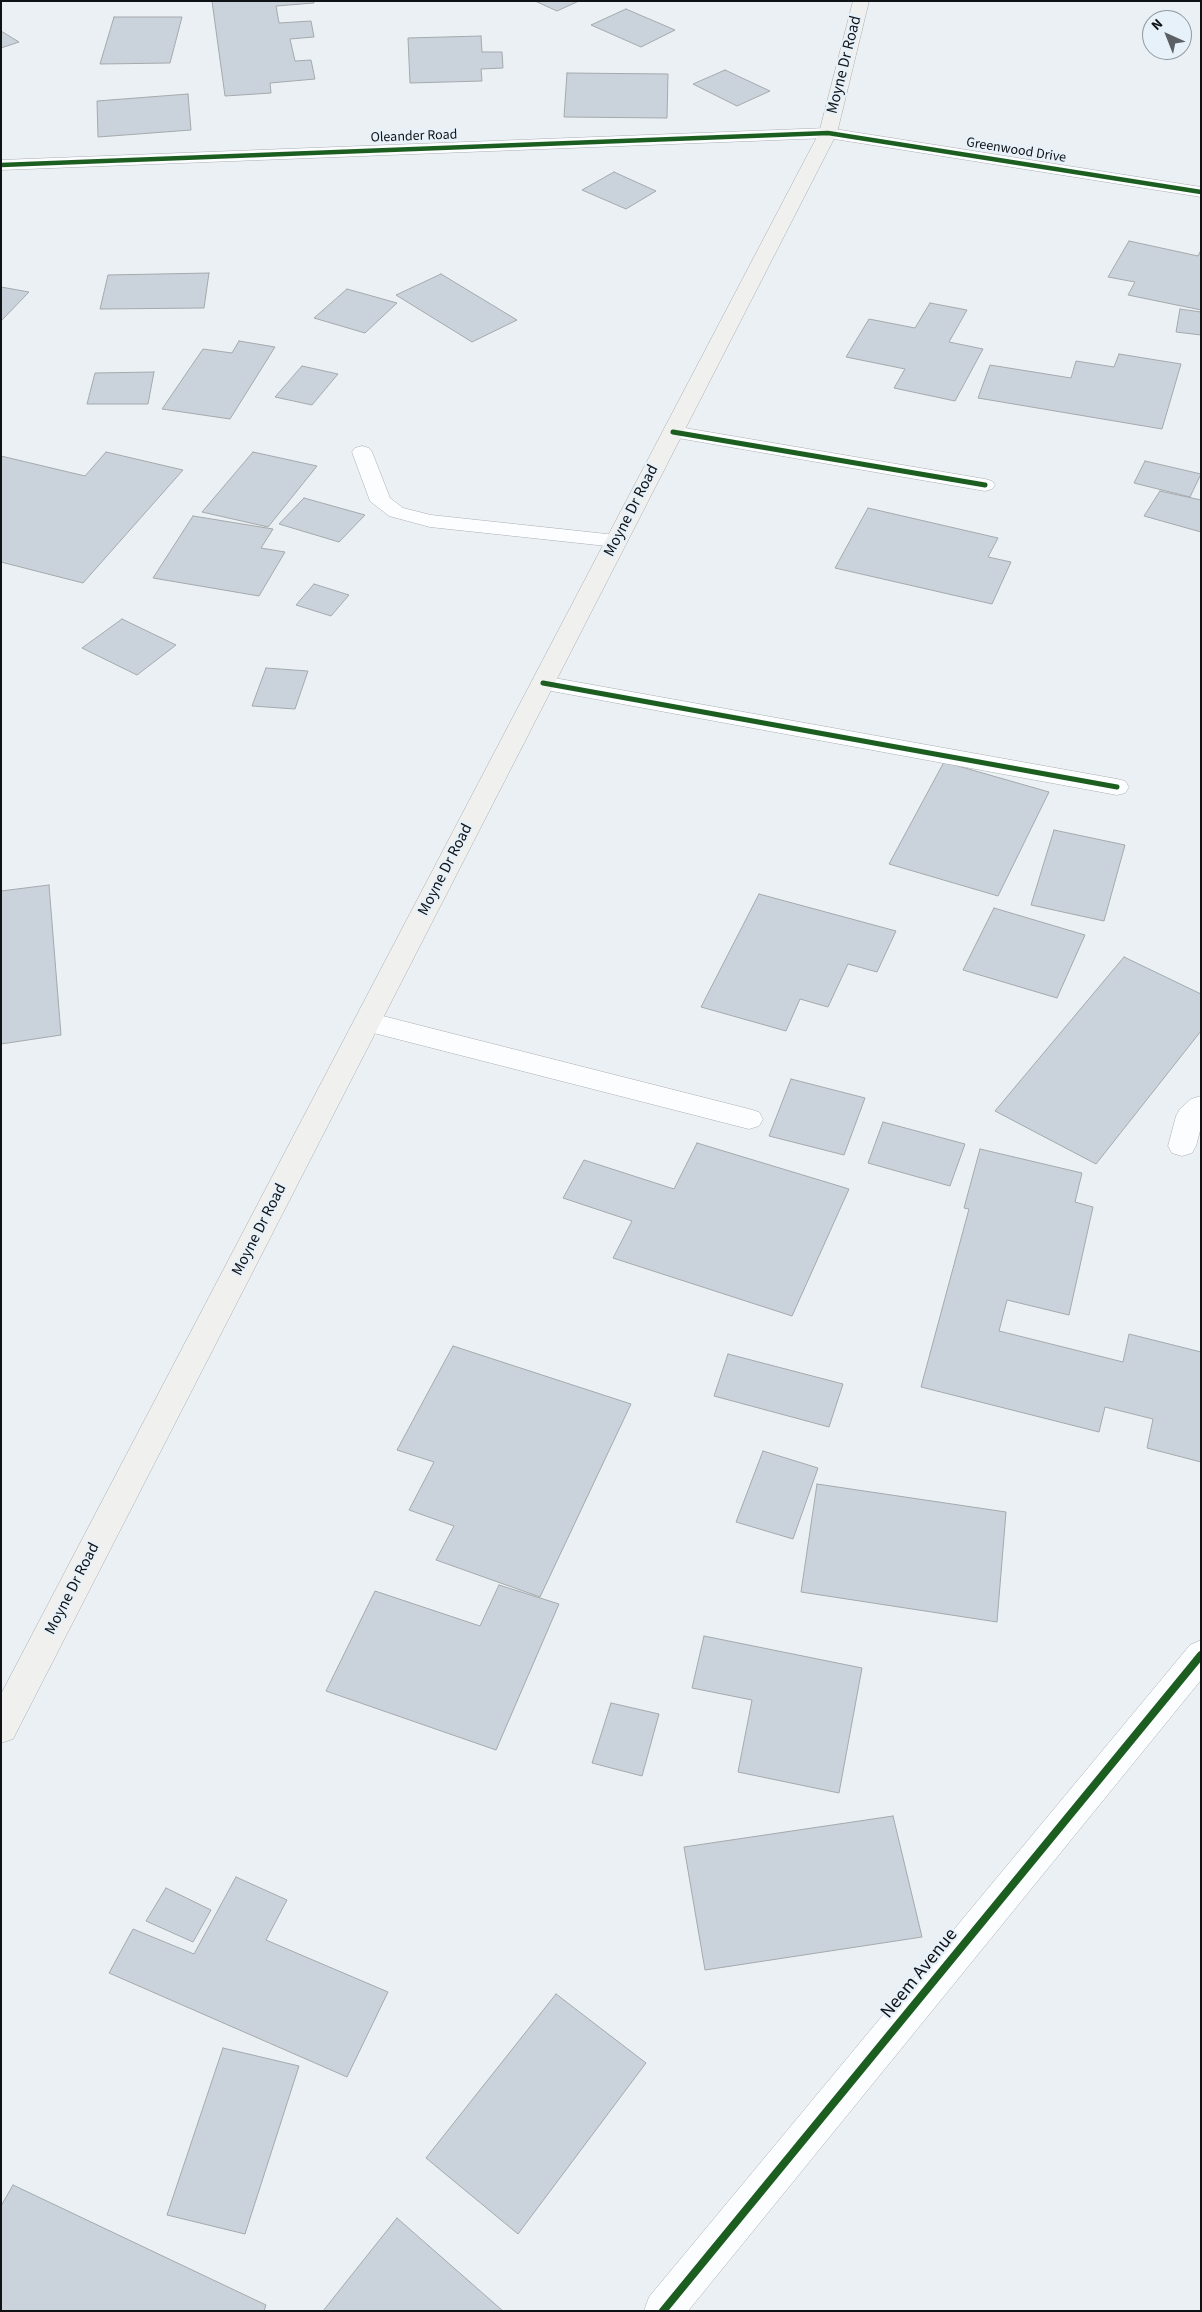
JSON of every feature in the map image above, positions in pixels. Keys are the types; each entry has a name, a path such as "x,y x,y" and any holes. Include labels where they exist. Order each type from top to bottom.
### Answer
{"main road":[{"name":"Moyne Dr Road","path":"1,1728 828,133 861,1"}],"street":[{"name":"Oleander Road","path":"3,167 828,133"},
{"name":"Greenwood Drive","path":"828,133 1201,192"},
{"path":"673,432 985,485"},
{"path":"362,452 380,501 396,512 430,521 616,542"},
{"path":"543,683 1117,787"},
{"path":"367,1022 749,1119"},
{"path":"1182,1146 1190,1116 1201,1106"},
{"name":"Neem Avenue","path":"662,2311 1201,1655"}],"building":[{"path":"212,1 314,1 314,3 276,6 279,23 311,21 314,37 290,39 295,61 311,60 315,79 270,83 271,93 225,96"},
{"path":"535,1 579,1 557,11"},
{"path":"626,9 675,30 641,47 591,25"},
{"path":"114,17 182,17 170,63 100,64"},
{"path":"1,31 19,42 1,48"},
{"path":"481,36 482,52 502,52 503,68 481,69 482,81 410,83 408,38"},
{"path":"725,70 770,91 737,106 693,84"},
{"path":"567,73 668,74 667,118 564,117"},
{"path":"188,94 191,130 98,137 97,101"},
{"path":"614,172 656,191 626,209 582,190"},
{"path":"1129,241 1198,256 1201,250 1201,310 1128,295 1135,282 1108,277"},
{"path":"209,273 204,308 100,309 108,275"},
{"path":"441,274 517,320 472,342 396,295"},
{"path":"1,287 29,292 1,321"},
{"path":"347,289 397,303 365,333 314,318"},
{"path":"930,303 967,310 949,342 983,349 955,401 894,388 905,369 846,357 869,319 915,328"},
{"path":"1180,309 1201,312 1201,335 1176,332"},
{"path":"239,341 275,347 230,419 162,409 203,349 232,353"},
{"path":"1119,354 1181,364 1162,429 978,398 990,365 1071,378 1076,361 1114,367"},
{"path":"302,366 338,374 312,405 275,397"},
{"path":"154,372 148,404 87,404 95,373"},
{"path":"106,452 183,470 83,583 1,562 1,456 85,476"},
{"path":"253,452 317,466 268,527 202,512"},
{"path":"1145,461 1201,474 1190,497 1134,483"},
{"path":"1160,491 1201,500 1201,532 1144,516"},
{"path":"304,498 365,515 339,542 279,524"},
{"path":"868,508 998,538 988,557 1011,562 992,604 835,568"},
{"path":"193,516 273,529 261,548 285,552 259,596 153,578"},
{"path":"314,584 349,595 331,616 296,605"},
{"path":"122,619 176,645 137,675 82,648"},
{"path":"266,668 308,671 295,709 252,706"},
{"path":"944,762 1049,792 998,896 889,864"},
{"path":"1054,830 1125,845 1104,921 1031,905"},
{"path":"49,885 61,1035 1,1044 1,891"},
{"path":"759,894 896,931 877,972 848,964 828,1007 800,999 786,1031 701,1007"},
{"path":"994,908 1085,935 1057,998 963,970"},
{"path":"1124,957 1201,994 1201,1031 1096,1164 995,1111"},
{"path":"791,1079 865,1098 844,1155 769,1136"},
{"path":"883,1122 965,1144 950,1186 868,1163"},
{"path":"697,1143 849,1189 792,1316 613,1258 632,1221 563,1198 584,1160 674,1189"},
{"path":"980,1149 1082,1173 1075,1202 1093,1207 1069,1315 1007,1300 999,1331 1123,1362 1129,1334 1201,1352 1201,1462 1147,1448 1153,1419 1105,1407 1099,1432 921,1387 969,1209 964,1208"},
{"path":"453,1346 631,1404 540,1597 436,1560 454,1526 409,1510 434,1462 397,1450"},
{"path":"728,1354 843,1384 829,1427 714,1396"},
{"path":"763,1451 818,1468 793,1539 736,1522"},
{"path":"817,1484 1006,1512 997,1622 801,1592"},
{"path":"499,1585 559,1604 496,1750 326,1691 375,1591 480,1626"},
{"path":"704,1636 862,1668 839,1793 738,1772 752,1700 692,1688"},
{"path":"611,1703 659,1714 642,1776 592,1763"},
{"path":"893,1816 922,1937 705,1970 684,1847"},
{"path":"236,1877 287,1900 266,1940 388,1992 347,2077 109,1973 133,1929 194,1954"},
{"path":"166,1888 211,1910 193,1942 146,1921"},
{"path":"556,1994 646,2063 518,2234 426,2158"},
{"path":"223,2048 299,2066 245,2234 167,2215"},
{"path":"13,2185 266,2305 264,2311 1,2311 1,2206"},
{"path":"397,2218 503,2311 323,2311"}],"cycle path":[{"path":"1,165 828,133 1201,192"},
{"path":"673,432 985,485"},
{"path":"543,683 1117,787"},
{"path":"663,2311 1201,1655"}]}
